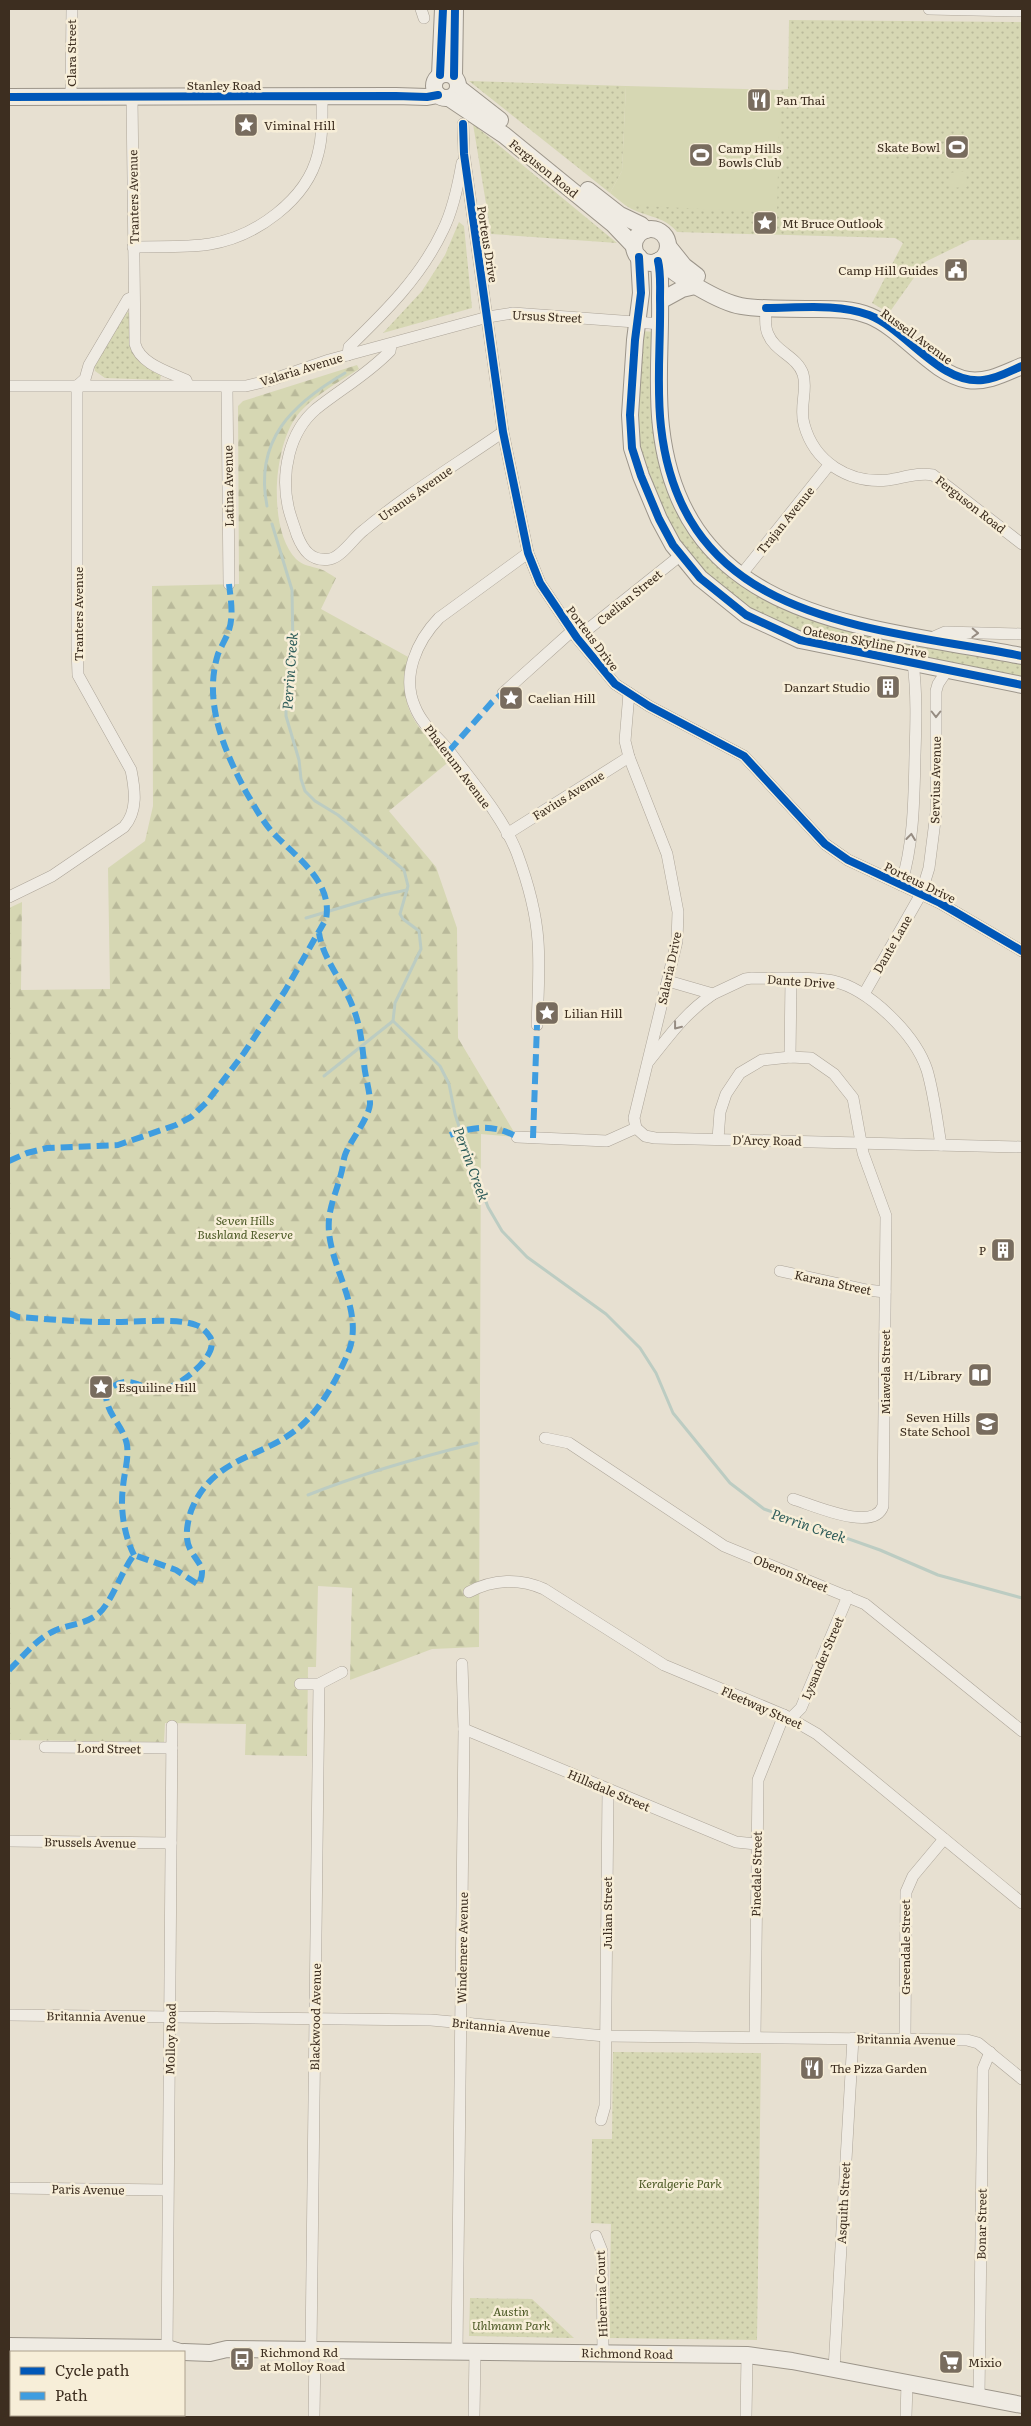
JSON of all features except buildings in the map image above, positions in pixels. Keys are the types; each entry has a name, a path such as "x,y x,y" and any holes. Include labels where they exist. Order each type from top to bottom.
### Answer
{"main road":[{"path":"443,9 446,86"},
{"path":"446,86 455,9"},
{"name":"Stanley Road","path":"9,97 427,97 446,86"},
{"name":"Ferguson Road","path":"446,86 620,215 641,225 646,230"},
{"name":"Ferguson Road","path":"446,86 614,224 637,252"},
{"path":"662,256 667,241 661,232 646,230 638,236 637,252 648,262 662,256 684,266 705,282 712,293"},
{"name":"Oateson Skyline Drive","path":"637,252 642,284 630,399 632,448 652,505 666,533 700,578 723,599 746,615 808,643 1022,684"},
{"path":"662,256 695,286 712,293"},
{"name":"Oateson Skyline Drive","path":"662,256 660,413 670,477 679,498 695,526 721,558 741,575 772,596 816,615 859,626 1022,656"},
{"path":"660,301 682,289 695,286"},
{"name":"Russell Avenue","path":"712,293 735,305 766,308 848,310 869,315 896,332 945,370 963,379 990,379 1022,366"},
{"name":"Richmond Road","path":"9,2346 175,2351 180,2344 210,2344 227,2349 747,2355 834,2369 1022,2405"}],"street":[{"name":"Clara Street","path":"71,97 72,9"},
{"path":"929,9 1022,11"},
{"name":"Tranters Avenue","path":"132,97 133,297 137,351 145,360 186,380 188,385"},
{"path":"133,246 207,245 230,240 254,230 269,221 285,207 314,167 322,126 322,97"},
{"name":"Porteus Drive","path":"463,124 464,154 488,317 502,432 528,553 540,583 574,635 601,670 615,684 649,706 744,756 825,844 848,860 921,894 1022,951"},
{"name":"Valaria Avenue","path":"9,386 188,385 227,388 271,380 348,355 349,347 405,290 443,230 458,185 464,154"},
{"path":"77,386 85,379 89,365 128,298 133,297"},
{"name":"Ferguson Road","path":"766,308 766,326 770,339 795,361 802,372 804,384 803,422 816,449 829,464 852,477 871,480 889,480 923,473 934,474 1022,544"},
{"name":"Ursus Street","path":"348,355 488,317 513,313 662,324"},
{"name":"Uranus Avenue","path":"391,344 390,351 373,369 315,410 300,428 289,454 285,480 288,507 302,549 309,556 330,559 363,530 502,432"},
{"name":"Tranters Avenue","path":"9,897 52,876 124,828 130,820 134,807 134,785 131,770 78,675 77,386"},
{"name":"Latina Avenue","path":"227,388 229,584"},
{"name":"Trajan Avenue","path":"741,575 829,464"},
{"name":"Phalerum Avenue","path":"528,553 439,618 419,644 410,672 410,691 415,707 507,834 526,880 537,930 537,1025"},
{"name":"Caelian Street","path":"503,693 574,635 681,555"},
{"name":"Oateson Skyline Drive","path":"929,639 945,632 1022,634"},
{"name":"Servius Avenue","path":"901,885 908,860 913,814 916,705 913,663"},
{"name":"Servius Avenue","path":"921,894 929,868 936,813 937,687 948,669"},
{"name":"Salaria Drive","path":"629,693 625,741 629,757 667,854 678,912 677,941 634,1118 636,1128"},
{"name":"Favius Avenue","path":"507,834 629,757"},
{"name":"Dante Lane","path":"864,994 921,894"},
{"name":"Dante Drive","path":"646,1064 693,1007 713,994 745,979 830,981 864,994 892,1017 921,1057 927,1070 941,1145"},
{"path":"790,1057 791,979"},
{"path":"668,981 713,994"},
{"name":"Miawela Street","path":"718,1139 720,1112 726,1094 740,1073 762,1060 790,1057 811,1058 834,1074 853,1098 861,1143 886,1216 884,1501 881,1512 869,1519 858,1519 793,1499"},
{"path":"517,1138 607,1141 636,1128"},
{"name":"D'Arcy Road","path":"636,1128 645,1136 655,1138 1022,1147"},
{"name":"Karana Street","path":"780,1271 885,1292"},
{"name":"Oberon Street","path":"545,1438 569,1443 724,1546 848,1596 876,1612 1022,1731"},
{"name":"Fleetway Street","path":"469,1592 481,1586 517,1580 530,1582 664,1665 787,1717 817,1734 1022,1903"},
{"name":"Lysander Street","path":"787,1717 801,1708 848,1596"},
{"name":"Windemere Avenue","path":"457,2351 464,1729 462,1664"},
{"path":"300,1684 319,1684 342,1672"},
{"name":"Blackwood Avenue","path":"314,2417 315,2018 319,1684"},
{"name":"Pinedale Street","path":"755,2037 758,1780 787,1717"},
{"name":"Molloy Road","path":"172,1726 167,2190 175,2351"},
{"name":"Hillsdale Street","path":"464,1729 736,1842 756,1844"},
{"name":"Lord Street","path":"45,1747 172,1748"},
{"name":"Julian Street","path":"601,2120 605,2106 608,1789"},
{"name":"Greendale Street","path":"905,2039 906,1892 913,1876 944,1839"},
{"name":"Brussels Avenue","path":"9,1841 171,1843"},
{"name":"Britannia Avenue","path":"9,2015 315,2018 461,2022 606,2036 966,2040 978,2043 1022,2080"},
{"name":"Asquith Street","path":"834,2369 853,2038"},
{"name":"Bonar Street","path":"979,2397 983,2069 990,2052"},
{"name":"Paris Avenue","path":"9,2188 167,2190"},
{"name":"Hibernia Court","path":"596,2236 602,2251 603,2353"},
{"path":"474,2417 475,2352"},
{"path":"746,2417 747,2355"},
{"path":"906,2417 907,2383"}],"green space":[{"path":"789,20 1022,22 1022,240 970,240 925,262 889,313 872,303 903,243 895,238 677,232 666,222 625,205 640,205 780,90 788,89"},
{"path":"469,81 626,86 622,171 610,193"},
{"name":"Camp Hills Bowls Club","path":"626,86 780,90 777,213 625,205 610,193 622,171"},
{"path":"473,124 617,243 491,234"},
{"name":"Skate Bowl","path":"957,136 965,139 968,147 965,155 957,158 949,155 946,147 949,139"},
{"path":"966,171 967,187 950,188 949,173"},
{"path":"459,222 464,226 472,308 383,333 422,291 445,255"},
{"path":"127,312 129,313 133,350 142,363 161,375 160,380 105,378 95,371 94,366"},
{"path":"640,331 656,332 673,494 763,595 1022,660 1022,681 808,640 743,610 679,547 635,441"},
{"name":"Seven Hills Bushland Reserve","path":"357,365 359,369 306,406 291,426 284,443 279,464 277,507 287,545 296,559 336,578 321,609 410,658 406,690 409,709 421,730 451,760 389,811 436,867 457,928 458,1038 517,1137 481,1134 479,1647 432,1649 350,1680 352,1588 318,1586 316,1667 308,1667 307,1756 245,1755 246,1724 165,1723 164,1742 9,1740 9,908 22,902 21,990 110,989 108,868 145,841 153,806 152,586 239,584 238,406 243,401"},
{"name":"Keralgerie Park","path":"613,2052 761,2053 757,2340 609,2338 611,2224 591,2223 592,2139 612,2139"},
{"name":"Austin Uhlmann Park","path":"470,2298 532,2299 574,2338 469,2336"}],"waterway":[{"path":"267,506 264,483 266,462 272,443 281,426 309,398 345,373"},
{"name":"Perrin Creek","path":"272,524 292,590 293,649 286,681 286,716 299,760 301,779 305,791 315,801 338,815 404,870 408,886 400,914 403,919 419,931 421,949 395,1003 393,1021 440,1066 449,1084 455,1114 471,1163 488,1207 502,1231 527,1257 606,1314 640,1348 656,1373 673,1413 730,1483 764,1509 880,1550 938,1575 1022,1598"},
{"path":"306,918 383,895 407,890"},
{"path":"324,1076 393,1021"},
{"path":"308,1495 392,1466 477,1443"}],"marked path":[{"path":"9,1161 27,1153 47,1148 118,1145 176,1125 191,1117 207,1102 244,1053 285,991 326,919 327,906 319,883 303,862 271,831 260,815 230,759 218,725 214,708 214,672 218,654 228,633 231,621 232,609 229,584"},
{"path":"449,751 492,702 503,693"},
{"path":"9,1670 46,1636 58,1629 93,1618 98,1614 107,1603 134,1555 176,1570 199,1585 202,1570 187,1542 187,1531 191,1511 201,1492 213,1478 227,1468 274,1444 304,1423 329,1390 340,1372 348,1353 353,1323 346,1292 331,1247 329,1216 345,1155 369,1110 370,1099 357,1019 348,996 324,952 319,933"},
{"path":"533,1138 537,1025"},
{"path":"450,1135 476,1128 492,1128 517,1137"},
{"path":"9,1313 18,1317 74,1321 176,1321 198,1326 210,1337 212,1344 205,1360 189,1376 172,1387 157,1390 130,1382 123,1382 106,1392 108,1407 122,1431 127,1445 127,1461 122,1495 123,1513 125,1530 134,1555"}],"cycle path":[{"path":"440,75 443,9"},
{"path":"454,76 455,9"},
{"path":"9,97 427,97 438,95"},
{"path":"463,124 464,154 503,432 528,553 540,583 577,638 615,684 649,706 744,756 825,844 848,860 940,903 1022,951"},
{"path":"639,257 641,293 635,340 630,415 632,448 641,476 659,519 673,545 700,578 746,615 800,640 1022,685"},
{"path":"658,261 660,271 659,379 661,427 677,492 705,542 745,578 793,604 847,622 905,635 1022,656"},
{"path":"766,308 831,308 857,311 869,315 897,332 938,366 952,374 967,379 983,380 993,378 1022,366"}],"place":[{"name":"Pan Thai","path":"759,100"},
{"name":"Viminal Hill","path":"246,125"},
{"name":"Skate Bowl","path":"957,147"},
{"name":"Camp Hills Bowls Club","path":"701,155"},
{"name":"Mt Bruce Outlook","path":"765,223"},
{"name":"Camp Hill Guides","path":"956,270"},
{"name":"Danzart Studio","path":"888,687"},
{"name":"Caelian Hill","path":"511,698"},
{"name":"Lilian Hill","path":"547,1013"},
{"name":"P","path":"1003,1250"},
{"name":"H/Library","path":"980,1375"},
{"name":"Esquiline Hill","path":"101,1387"},
{"name":"Seven Hills State School","path":"987,1424"},
{"name":"The Pizza Garden","path":"812,2068"},
{"name":"Richmond Rd at Molloy Road","path":"242,2359"},
{"name":"Mixio","path":"951,2362"}]}
